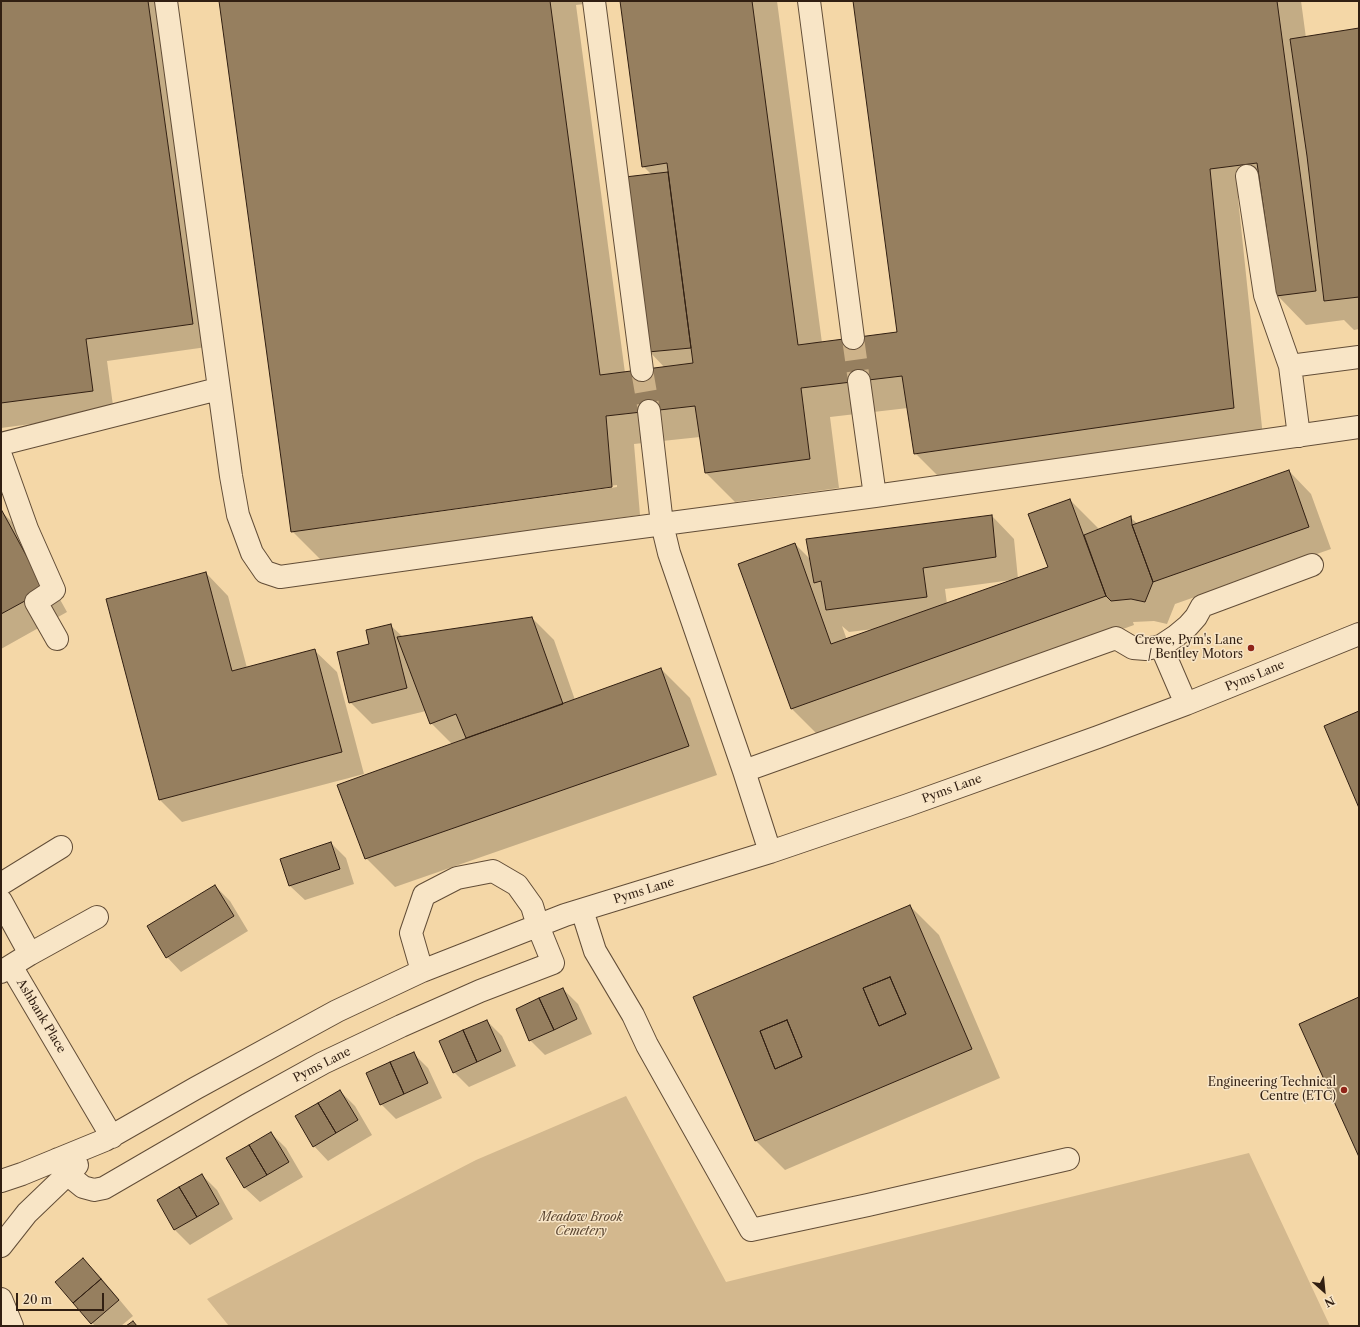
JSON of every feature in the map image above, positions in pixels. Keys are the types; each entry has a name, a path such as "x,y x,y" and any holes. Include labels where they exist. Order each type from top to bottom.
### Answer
{"street":[{"path":"166,1 218,389 238,515 252,553 265,572 280,576 875,496 1359,427"},
{"path":"594,1 642,370"},
{"path":"809,1 853,338"},
{"path":"1247,176 1265,295 1290,366 1299,436"},
{"path":"1290,366 1359,357"},
{"path":"859,381 875,496"},
{"path":"1,444 218,389"},
{"path":"649,411 662,524 669,553 744,771 770,852"},
{"path":"1,456 27,529 54,590 36,602 57,639"},
{"path":"744,771 1116,638 1133,648 1146,649 1161,646 1188,626 1196,617 1202,606 1312,565"},
{"name":"Pyms Lane","path":"1,1181 22,1174 62,1167 196,1088 337,1011 422,971 574,912 770,852 915,803 1186,704 1359,634"},
{"path":"1161,646 1186,704"},
{"path":"1,884 60,847"},
{"path":"422,971 411,933 424,895 457,878 493,871 517,885 532,906 538,926"},
{"path":"1,901 30,954"},
{"path":"574,912 633,1015 647,1045 751,1230 1068,1159"},
{"name":"Ashbank Place","path":"97,917 6,969 109,1139"},
{"name":"Pyms Lane","path":"62,1167 83,1188 94,1190 104,1188 323,1063 401,1026 553,963 538,926"},
{"name":"Pyms Lane","path":"1,1246 62,1167"},
{"path":"1,1299 12,1326"}],"green space":[{"name":"Meadow Brook Cemetery","path":"626,1096 726,1282 1249,1153 1330,1326 229,1326 207,1299 476,1160"}],"building":[{"path":"1,1 148,1 193,324 86,339 93,391 1,403"},
{"path":"219,1 550,1 600,375 693,363 667,163 642,167 620,1 752,1 798,345 897,332 853,1 1277,1 1316,291 1276,296 1257,163 1210,169 1234,408 914,454 902,376 801,388 810,459 705,473 695,406 606,416 612,487 291,532"},
{"path":"1359,28 1359,297 1324,301 1307,156 1290,39"},
{"path":"668,172 691,348 648,352 625,177"},
{"path":"1289,470 1309,527 1153,582 1132,525"},
{"path":"1070,499 1106,596 791,709 738,564 795,543 831,644 1048,567 1028,514"},
{"path":"1,509 45,590 1,614"},
{"path":"992,515 996,557 923,568 927,597 826,610 821,581 814,583 806,539"},
{"path":"1131,516 1132,525 1153,582 1145,602 1131,599 1111,601 1106,596 1084,535"},
{"path":"206,572 232,671 315,649 342,752 159,800 106,599"},
{"path":"532,617 563,704 466,738 456,714 430,724 397,637"},
{"path":"391,624 407,688 349,703 337,652 369,644 366,630"},
{"path":"661,668 689,746 365,859 337,785"},
{"path":"1359,711 1359,808 1324,726"},
{"path":"331,842 340,869 289,886 280,859"},
{"path":"215,885 234,916 166,958 147,926"},
{"path":"910,905 972,1049 755,1141 693,997","holes":["890,977 906,1014 879,1026 863,988","787,1020 802,1057 775,1069 760,1031"]},
{"path":"890,977 906,1014 879,1026 863,988"},
{"path":"563,988 577,1019 554,1030 539,998"},
{"name":"Engineering Technical Centre (ETC)","path":"1359,997 1359,1157 1299,1024"},
{"path":"539,998 554,1030 529,1041 516,1009"},
{"path":"487,1020 501,1051 477,1062 463,1030"},
{"path":"787,1020 802,1057 775,1069 760,1031"},
{"path":"463,1030 477,1062 453,1073 439,1041"},
{"path":"414,1052 428,1083 404,1094 390,1062"},
{"path":"390,1062 404,1094 380,1105 366,1073"},
{"path":"340,1090 358,1120 336,1133 318,1103"},
{"path":"318,1103 336,1133 313,1147 295,1116"},
{"path":"271,1132 289,1162 267,1175 249,1145"},
{"path":"249,1145 267,1175 244,1188 226,1158"},
{"path":"202,1174 219,1204 197,1217 179,1187"},
{"path":"179,1187 197,1217 174,1230 157,1200"},
{"path":"83,1258 101,1279 73,1303 55,1282"},
{"path":"101,1279 119,1300 91,1324 73,1303"},
{"path":"133,1321 137,1326 126,1326"}],"tunnel":[{"path":"853,338 859,381"},
{"path":"642,370 649,411"}],"place":[{"name":"Crewe, Pym's Lane / Bentley Motors","path":"1251,648"},
{"name":"Engineering Technical Centre (ETC)","path":"1344,1090"}]}
